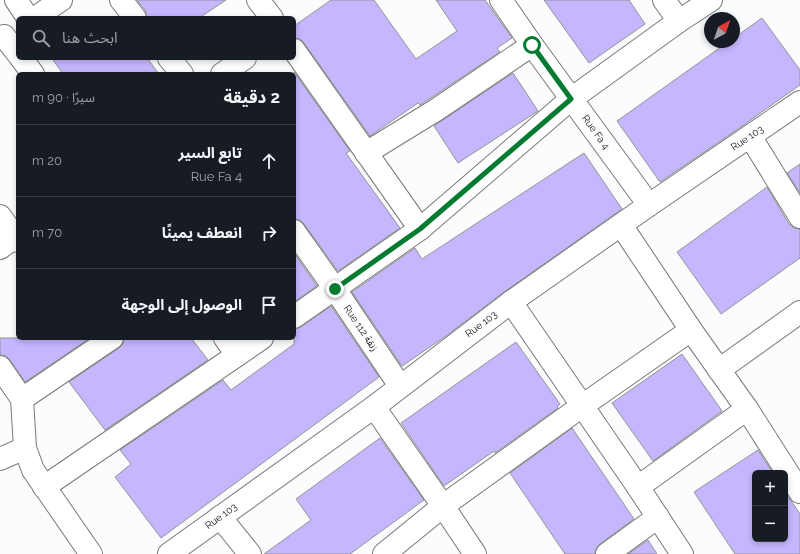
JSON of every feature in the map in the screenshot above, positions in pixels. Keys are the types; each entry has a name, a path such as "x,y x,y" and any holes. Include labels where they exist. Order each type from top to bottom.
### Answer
{"street":[{"path":"16,0 27,16"},
{"path":"38,16 61,0"},
{"path":"120,0 134,16"},
{"path":"258,0 270,16"},
{"name":"Rue Fa 4","path":"501,0 532,45 649,205"},
{"path":"664,0 679,21"},
{"path":"296,316 420,229 571,99 679,21 711,0"},
{"path":"7,34 16,50"},
{"path":"366,153 436,110 532,45"},
{"path":"296,53 420,229"},
{"path":"22,60 32,72"},
{"path":"171,60 180,72"},
{"path":"225,72 242,60"},
{"name":"Rue 103","path":"169,554 374,407 511,302 649,205 800,102"},
{"path":"750,136 800,217"},
{"path":"0,216 11,242"},
{"path":"621,225 691,330 747,409 800,492"},
{"name":"Rue 112 زنقة","path":"296,234 400,386"},
{"path":"511,302 638,487 682,554"},
{"path":"719,370 800,312"},
{"path":"384,554 443,506 691,330"},
{"path":"22,399 109,340"},
{"path":"44,487 231,346 254,340"},
{"path":"0,367 22,399 25,448 33,470 90,554"},
{"path":"374,407 475,554"},
{"path":"638,487 747,409"},
{"path":"0,459 25,448"},
{"path":"220,516 250,554"},
{"path":"607,554 658,518"}],"building":[{"path":"137,0 226,0 202,16 146,16 145,10"},
{"path":"331,0 374,0 416,59 457,31 436,0 485,0 512,38 497,48 500,52 420,105 418,103 370,136 304,43 300,39 296,38 296,25"},
{"path":"544,0 629,0 645,24 589,63"},
{"path":"762,18 800,70 800,85 660,182 617,121 720,48 740,48 740,34"},
{"path":"53,60 148,60 158,72 62,72"},
{"path":"513,73 538,111 458,163 434,126"},
{"path":"296,75 350,151 346,153 400,228 338,271 300,220 296,219"},
{"path":"584,153 622,209 402,366 352,292 415,248 422,259"},
{"path":"800,164 800,193 787,173"},
{"path":"767,187 789,224 794,228 800,229 800,258 721,314 677,252"},
{"path":"296,256 317,286 296,301"},
{"path":"331,306 379,377 161,538 115,477 131,464 120,450 223,380 231,390 294,344 294,340 296,340 296,328 301,327"},
{"path":"0,338 16,338 16,340 87,340 25,382 10,360 6,356 0,355"},
{"path":"124,340 193,340 208,360 105,430 69,382 123,344"},
{"path":"516,342 560,404 557,407 558,408 495,453 494,451 444,486 401,423"},
{"path":"682,354 722,411 653,461 612,403"},
{"path":"572,428 634,519 600,544 596,549 595,554 565,554 510,473"},
{"path":"380,438 424,500 350,554 264,554 311,520 296,499"},
{"path":"758,450 771,470 752,470 752,542 788,542 788,496 800,514 800,554 735,554 694,492"},
{"path":"648,540 657,554 628,554"}],"route":[{"path":"335,289 420,229 571,99 532,45"}]}
